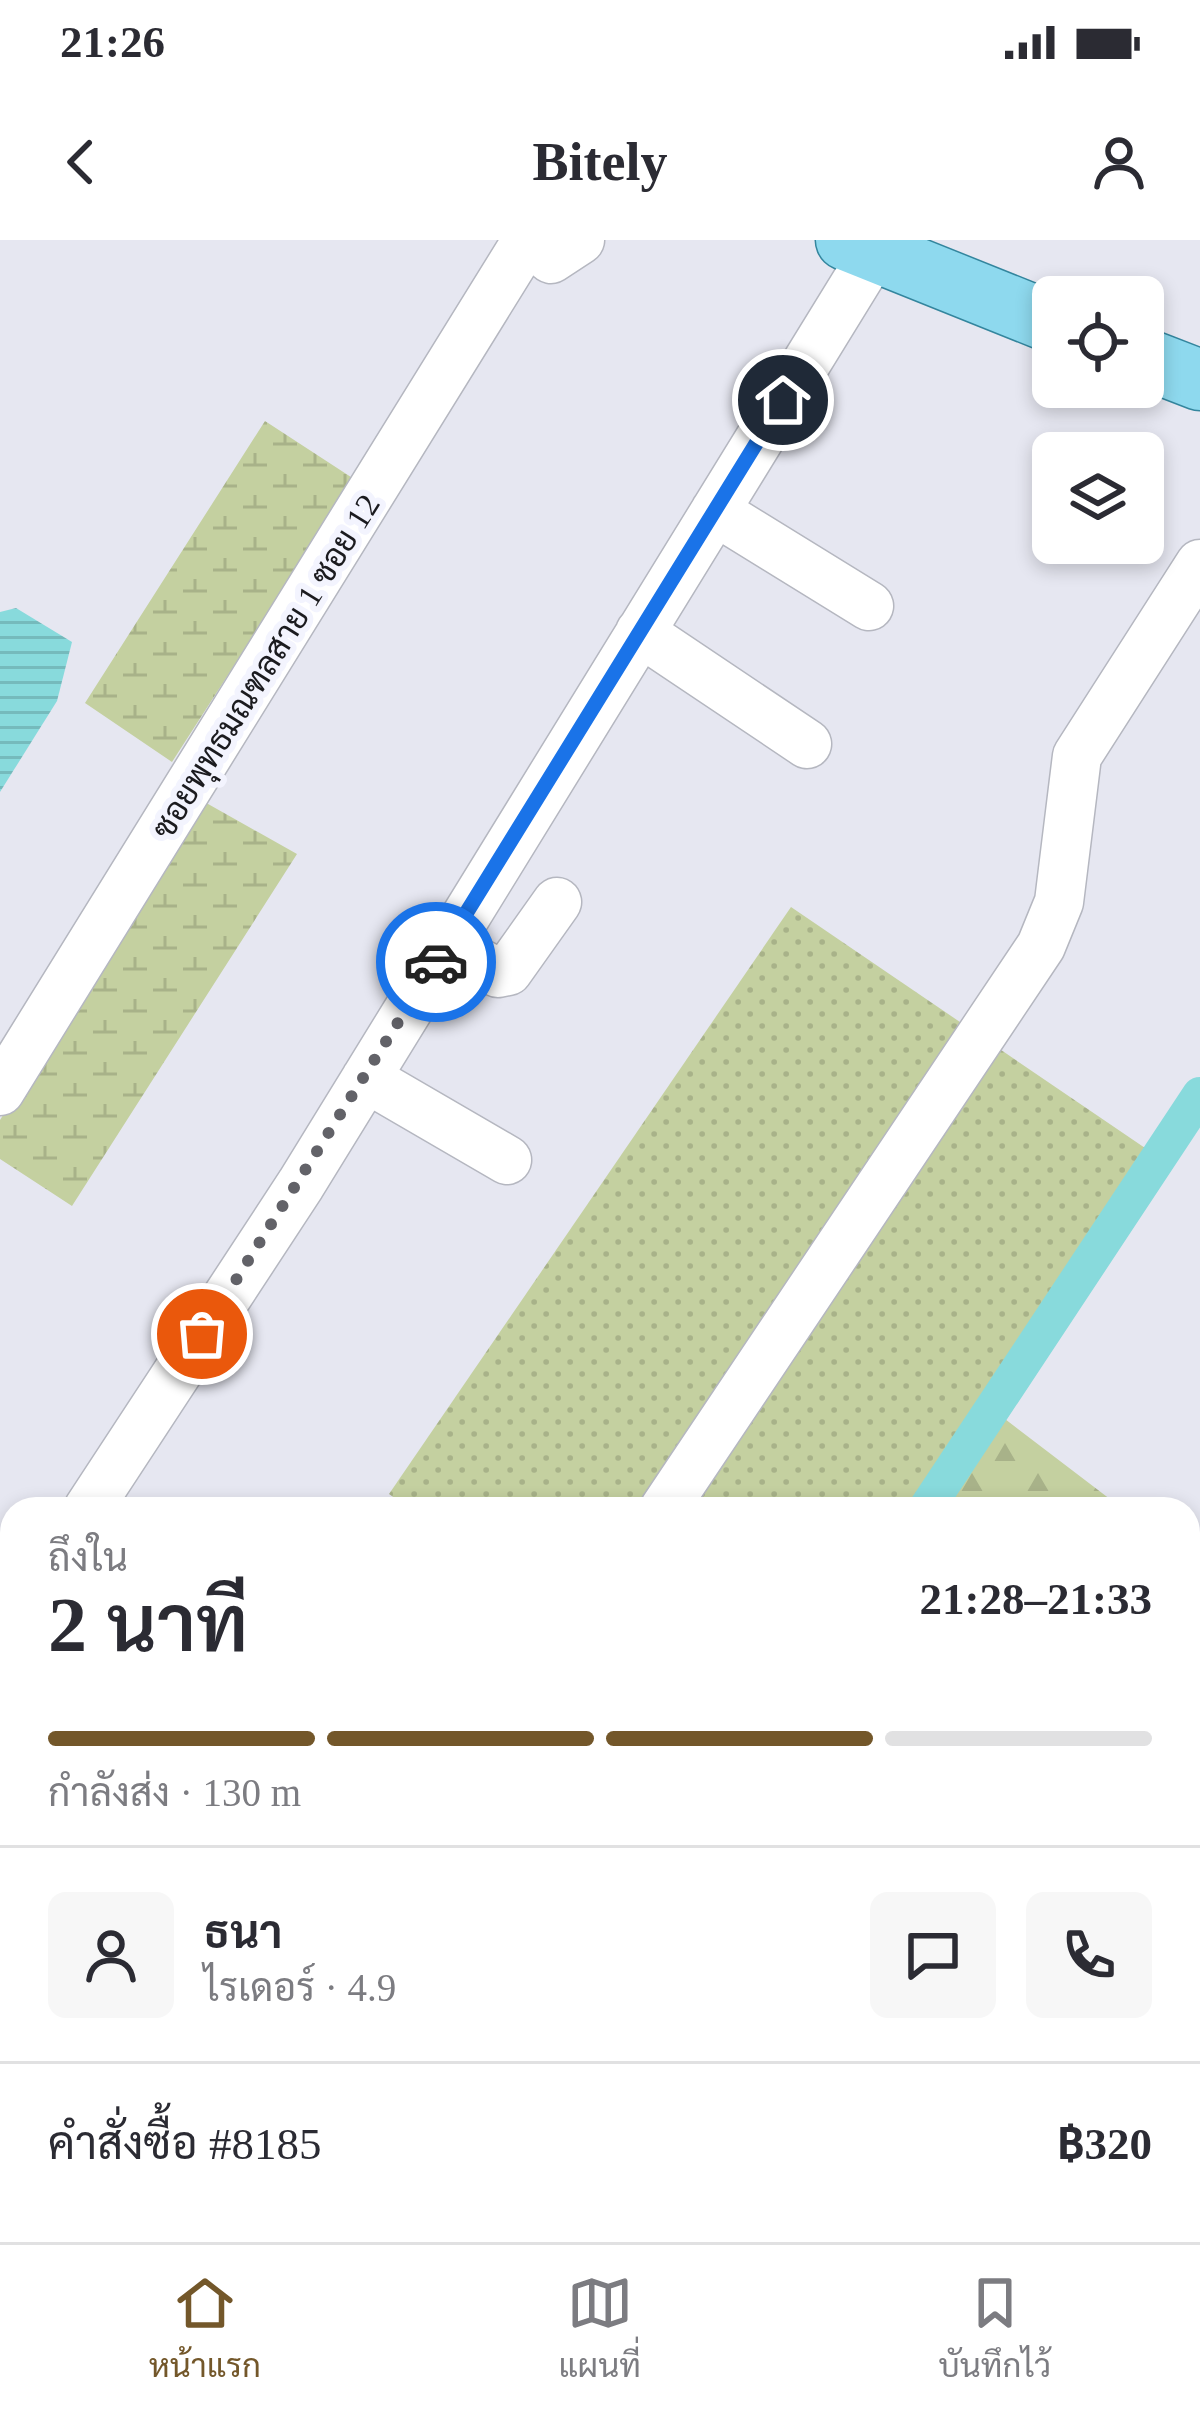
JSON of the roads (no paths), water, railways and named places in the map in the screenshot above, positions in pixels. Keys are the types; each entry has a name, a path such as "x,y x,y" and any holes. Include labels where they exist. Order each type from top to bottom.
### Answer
{"main road":[{"path":"860,246 1032,314"},
{"path":"1164,366 1200,380"}],"street":[{"name":"ซอยพุทธมณฑลสาย 1 ซอย 12","path":"0,1091 552,246"},
{"path":"111,1497 715,511 860,246"},
{"path":"715,511 869,606"},
{"path":"672,1497 1041,946 1059,902 1077,756 1200,565"},
{"path":"640,632 808,744"},
{"path":"446,945 498,973 508,971 557,902"},
{"path":"365,1078 506,1160"}],"water":[{"path":"16,608 72,642 57,701 0,792 0,612"}],"waterway":[{"path":"934,1497 1200,1095"}]}
